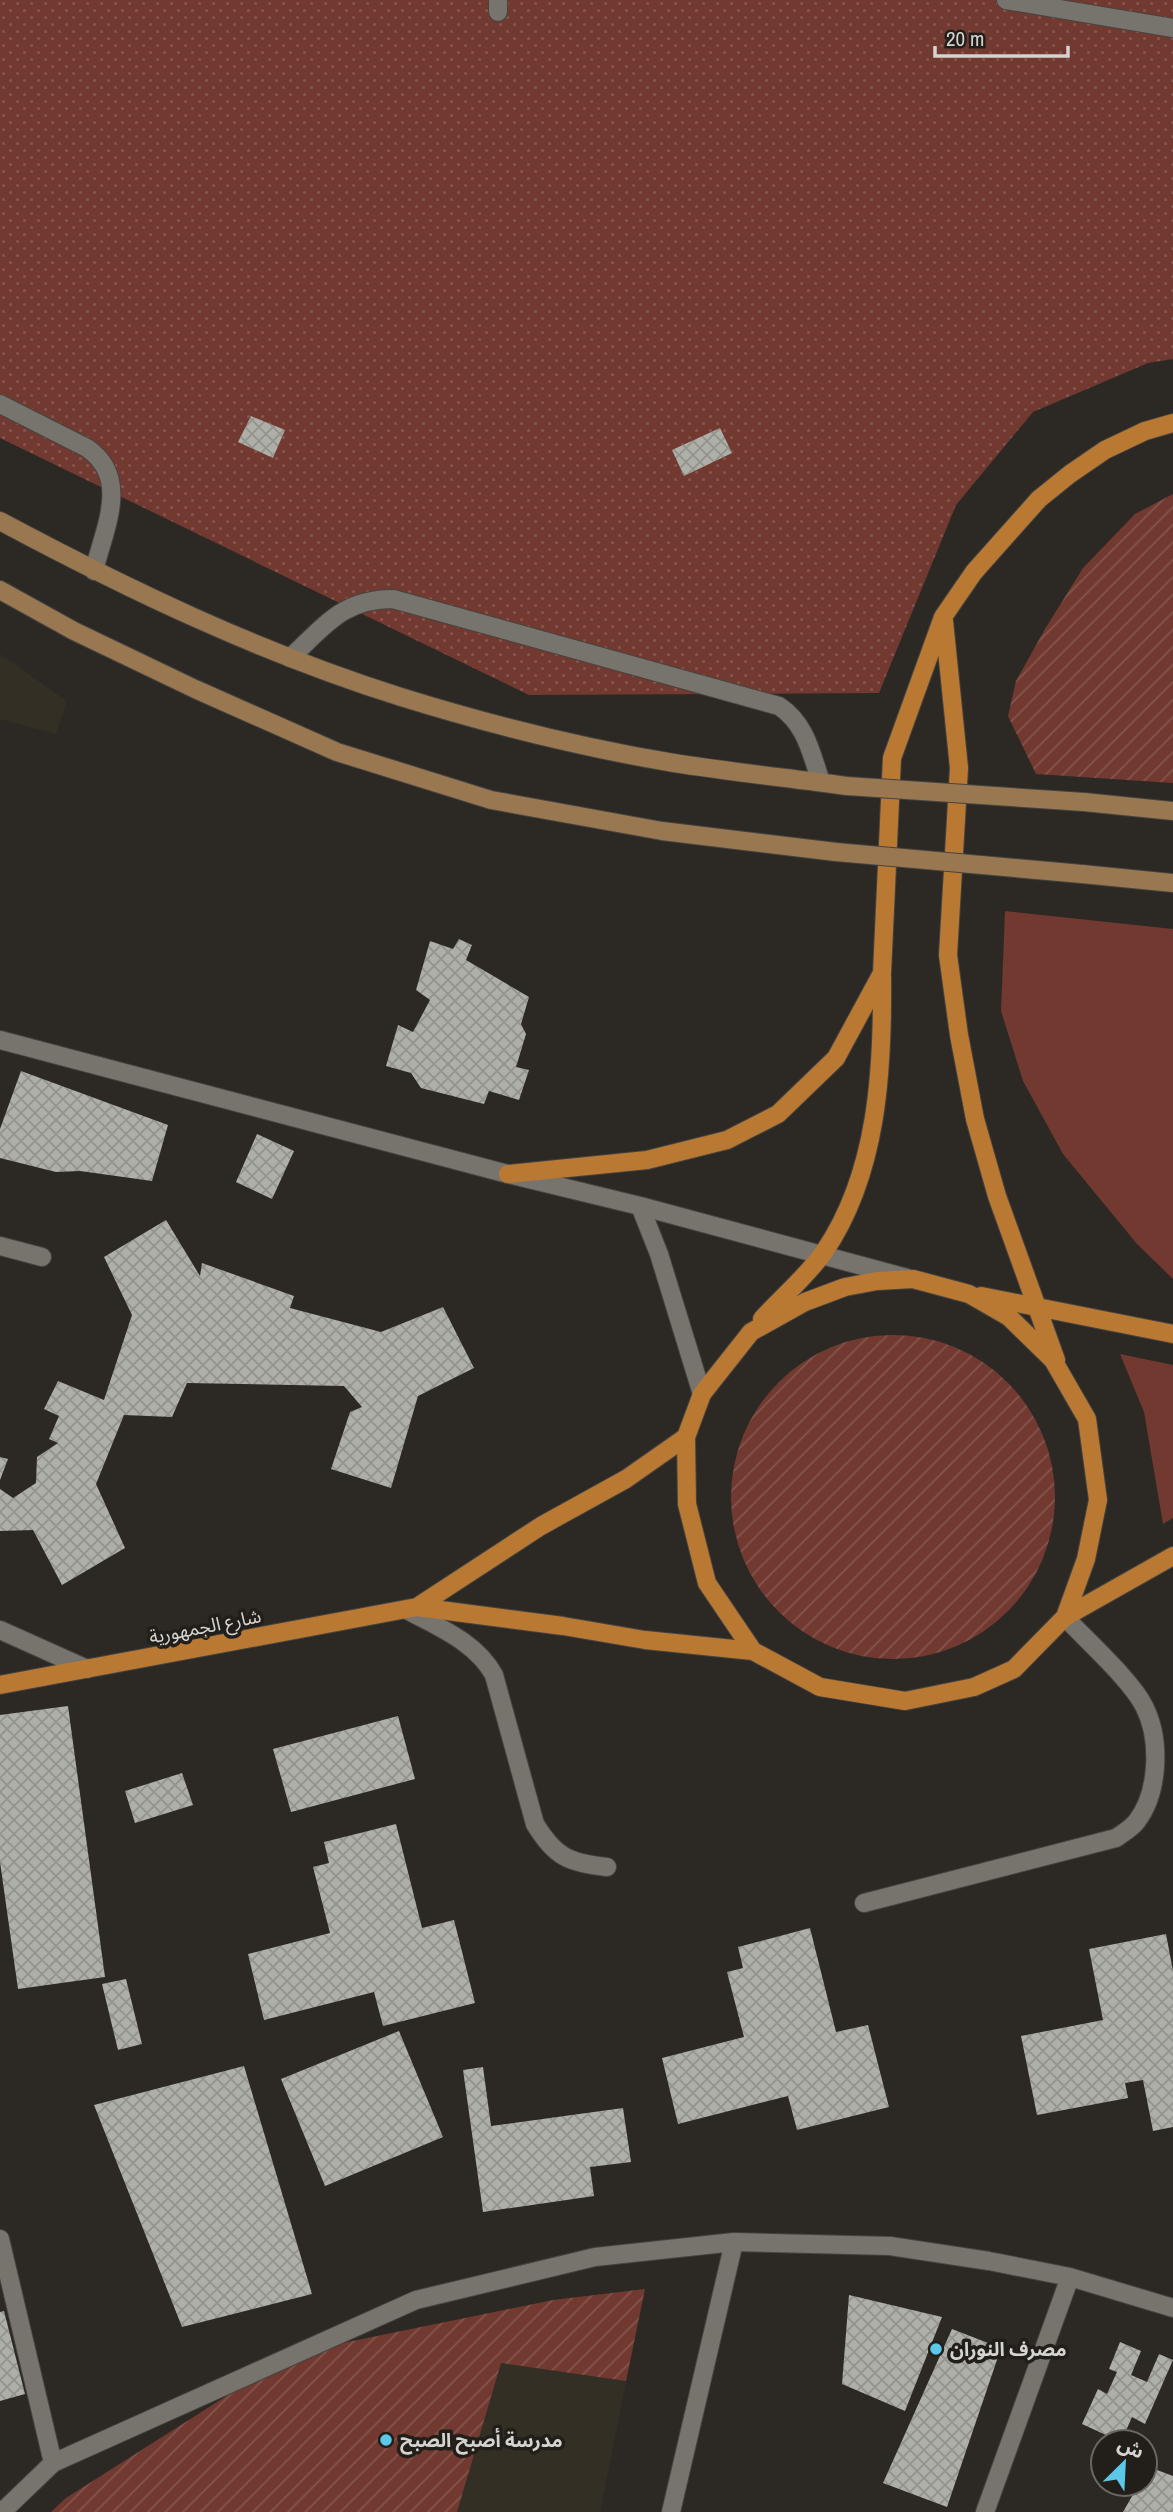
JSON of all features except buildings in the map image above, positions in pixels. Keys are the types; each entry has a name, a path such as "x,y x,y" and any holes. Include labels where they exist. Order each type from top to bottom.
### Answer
{"main road":[{"path":"1173,423 1145,431 1105,450 1039,499 974,572 943,617 892,758 882,973 883,1044 871,1134 853,1199 822,1254 751,1332 702,1394 686,1437 687,1504 707,1583 752,1651 820,1687 905,1700 974,1687 1014,1669 1065,1617 1173,1556"},
{"path":"0,521 94,571 290,659 402,697 534,733 673,763 847,786 1084,802 1173,811"},
{"path":"0,590 74,631 183,684 337,752 491,800 662,831 836,852 1173,883"},
{"path":"943,617 959,768 948,955 959,1035 975,1118 997,1196 1061,1372"},
{"path":"508,1174 647,1160 727,1140 778,1114 836,1058 882,973"},
{"path":"751,1332 805,1302 845,1287 877,1281 913,1279 969,1294 1173,1334"},
{"path":"969,1294 1009,1317 1053,1360 1087,1419 1098,1500 1086,1559 1065,1617"},
{"name":"شارع الجمهورية","path":"412,1608 541,1527 626,1479 686,1437"},
{"name":"شارع الجمهورية","path":"0,1685 412,1608 563,1626 645,1640 752,1651"}],"street":[{"path":"1006,0 1173,28"},
{"path":"0,404 87,448 97,455 110,473 113,488 111,503 94,571"},
{"path":"290,659 337,615 354,604 373,599 393,600 779,706 790,713 805,733 821,782"},
{"path":"0,1040 913,1279"},
{"path":"640,1206 659,1254 702,1394"},
{"path":"0,1246 42,1257"},
{"path":"412,1608 486,1660 494,1675 535,1824 547,1844 562,1856 580,1864 607,1867"},
{"path":"864,1903 1116,1838 1136,1824 1147,1803 1155,1767 1153,1735 1144,1706 1065,1617"},
{"path":"0,1630 87,1669"},
{"path":"0,2239 54,2463"},
{"path":"671,2512 734,2242"},
{"path":"2,2512 54,2463 416,2300 595,2257 734,2242 890,2246 1070,2277 1173,2308"},
{"path":"985,2512 1070,2277"}],"shaded area":[{"path":"0,0 1173,0 1173,359 1148,363 1033,412 956,505 879,693 529,695 0,438"},
{"path":"1173,494 1173,783 1036,774 1008,716 1016,681 1083,568 1135,514"},
{"path":"0,654 67,701 56,734 0,719"},
{"path":"1005,911 1173,929 1173,1279 1137,1244 1063,1154 1023,1081 1001,1011"},
{"path":"893,1335 925,1338 955,1347 983,1362 1008,1382 1028,1407 1043,1435 1052,1465 1055,1497 1052,1529 1043,1559 1028,1587 1008,1612 983,1632 955,1647 925,1656 893,1659 861,1656 831,1647 803,1632 778,1612 758,1587 743,1559 734,1529 731,1497 734,1465 743,1435 758,1407 778,1382 803,1362 831,1347 861,1338"},
{"path":"1120,1354 1173,1365 1173,1518 1163,1524 1144,1412"},
{"name":"مدرسة أصبح الصبح","path":"645,2289 600,2512 51,2512 66,2498 553,2300"},
{"name":"مدرسة أصبح الصبح","path":"645,2289 626,2381 501,2363 457,2512 51,2512 66,2498 294,2353 553,2300"}],"place":[{"name":"مصرف النوران","path":"936,2349"},
{"name":"مدرسة أصبح الصبح","path":"386,2440"}]}
